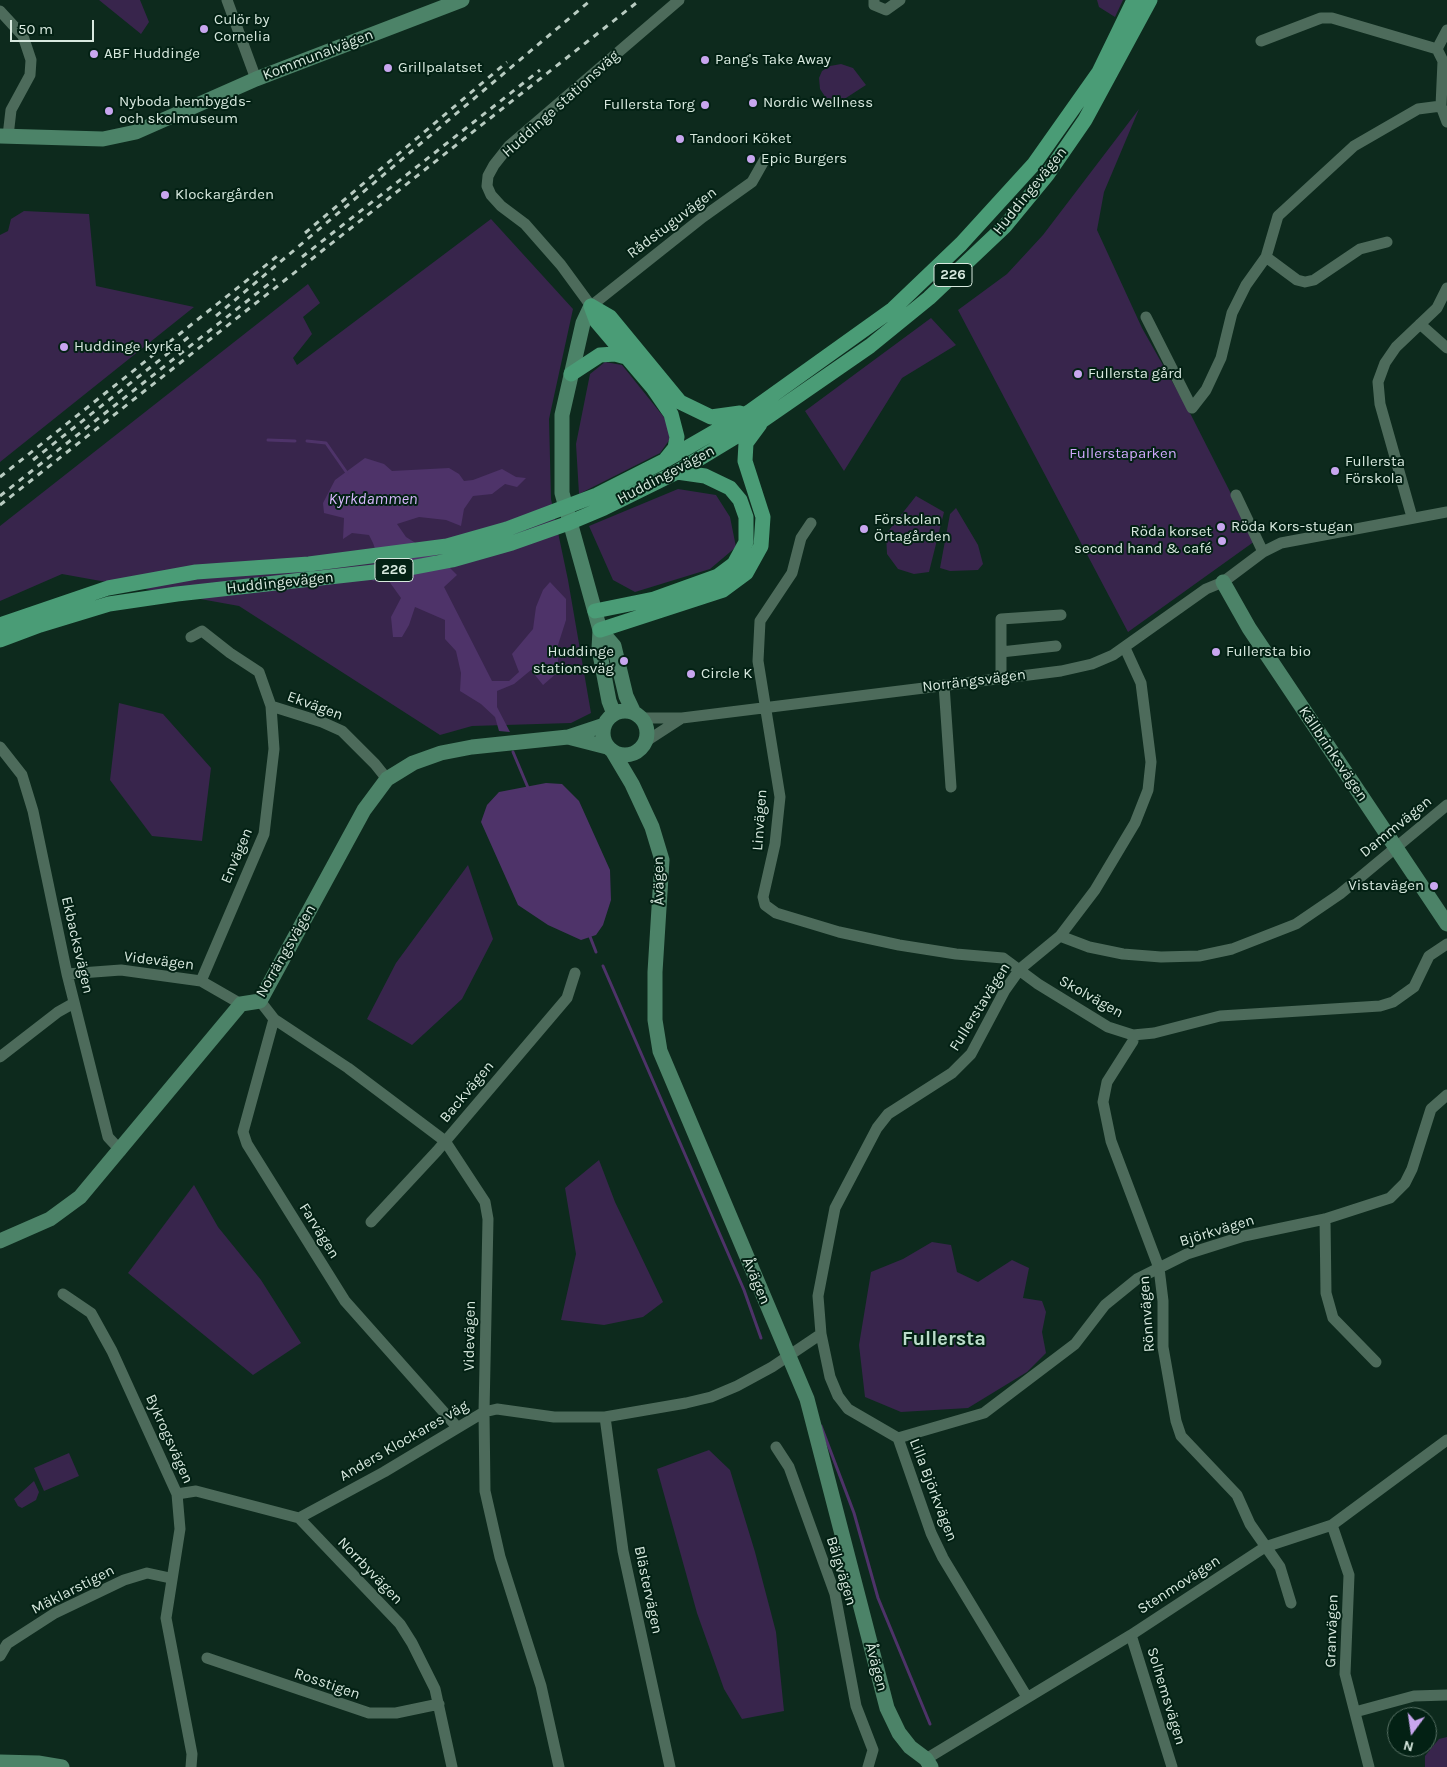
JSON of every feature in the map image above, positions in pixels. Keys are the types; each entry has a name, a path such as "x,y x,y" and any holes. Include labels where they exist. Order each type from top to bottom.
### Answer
{"main road":[{"name":"Huddingevägen","path":"0,625 108,588 196,572 309,564 447,546 600,502 664,461 749,412 893,309 961,244 1034,164 1094,80 1134,0"},
{"name":"Huddingevägen","path":"0,640 40,625 109,604 177,594 302,582 444,562 512,543 600,502 677,472 763,420 870,346 929,298 1005,226 1047,175 1085,120 1150,0"},
{"path":"1141,19 1163,0"},
{"path":"591,306 597,322 671,414 677,436 674,448 664,461"},
{"path":"591,306 610,317 680,402 711,417 749,412"},
{"path":"571,374 600,355 615,354 626,357"},
{"path":"600,630 723,590 746,573 761,546 763,517 745,461 746,443 763,420"},
{"path":"595,611 654,599 718,576 734,564 746,542 746,517 740,500 730,488 705,476 677,472"}],"street":[{"path":"227,0 256,79"},
{"name":"Kommunalvägen","path":"4,136 89,139 118,136 158,123 256,79 462,0"},
{"name":"Huddinge stationsväg","path":"591,306 561,265 525,224 501,206 491,195 487,186 488,176 509,146 679,0"},
{"path":"874,0 874,5 886,10 900,0"},
{"path":"0,11 23,36 31,60 30,75 11,110 4,136"},
{"path":"1261,41 1321,18 1332,18 1438,49"},
{"path":"1447,30 1438,49 1443,61 1441,106 1447,122"},
{"path":"1146,317 1192,408 1206,390 1221,358 1232,313 1246,285 1266,258 1278,216 1354,146 1418,109 1441,106"},
{"name":"Rådstuguvägen","path":"591,306 696,223 752,182 765,159"},
{"path":"1266,258 1297,280 1305,282 1314,280 1360,249 1386,242"},
{"path":"1412,517 1380,404 1378,382 1385,362 1396,347 1437,308 1447,288"},
{"path":"591,306 583,323 562,415 562,493 600,630 599,649 609,701 609,719 604,740 610,749 627,755 643,745"},
{"path":"1420,324 1447,348"},
{"path":"1236,495 1264,552"},
{"name":"Norrängsvägen","path":"638,715 682,718 1061,671 1113,655 1206,589 1223,582 1264,552 1281,543 1412,517 1447,512"},
{"name":"Linvägen","path":"766,905 764,897 776,844 780,797 758,661 760,621 792,573 801,538 811,523"},
{"name":"Källbrinksvägen","path":"1223,582 1249,628 1447,924"},
{"path":"1001,678 1001,619 1061,615"},
{"path":"600,630 614,646 626,696 647,732 632,784"},
{"name":"Ekvägen","path":"192,637 202,631 230,653 259,672 271,706 342,730 387,779"},
{"path":"1001,652 1056,646"},
{"name":"Fullerstavägen","path":"821,1334 818,1296 835,1208 877,1128 888,1114 952,1073 971,1054 1005,990 1020,969 1060,936 1095,890 1135,823 1148,790 1151,762 1141,683 1124,648"},
{"path":"944,685 951,788"},
{"name":"Envägen","path":"201,981 264,834 274,749 271,706"},
{"path":"609,719 627,711 638,715"},
{"name":"Norrängsvägen","path":"643,745 682,718"},
{"name":"Norrängsvägen","path":"0,1241 50,1220 73,1203 121,1151 241,1004 260,1001 364,810 387,779 414,763 441,753 472,747 568,737 609,719"},
{"name":"Norrängsvägen","path":"568,737 610,749"},
{"name":"Ekbacksvägen","path":"0,747 22,775 33,811 66,974 108,1137 121,1151"},
{"name":"Åvägen","path":"610,749 632,784 652,827 662,860 655,972 655,1020 660,1051 807,1399 887,1708 899,1734 928,1763"},
{"name":"Dammvägen","path":"1060,936 1089,947 1122,954 1161,957 1199,956 1232,949 1296,924 1340,894 1447,805"},
{"name":"Skolvägen","path":"766,905 776,912 839,932 956,954 1003,958 1038,984 1108,1028 1133,1035 1154,1033 1220,1016 1380,1006 1393,1002 1414,986 1429,956 1447,944"},
{"name":"Videvägen","path":"66,974 122,970 201,981 241,1004"},
{"name":"Backvägen","path":"371,1222 445,1141 567,998 575,973"},
{"name":"Videvägen","path":"260,1001 274,1019 348,1068 445,1141 485,1202 488,1219 484,1412 485,1491 500,1557 541,1686 559,1767"},
{"path":"0,1057 58,1012 74,1003"},
{"name":"Farvägen","path":"274,1019 243,1132 247,1144 345,1301 457,1427"},
{"name":"Rönnvägen","path":"1133,1035 1134,1041 1107,1082 1102,1102 1111,1142 1159,1268 1163,1301 1164,1347 1176,1421 1181,1436 1237,1495 1250,1524 1280,1567 1292,1603"},
{"name":"Björkvägen","path":"898,1438 984,1413 1075,1344 1105,1305 1137,1279 1187,1254 1244,1236 1325,1219 1390,1198 1405,1183 1412,1169 1431,1109 1447,1095"},
{"path":"1325,1219 1326,1293 1333,1318 1376,1362"},
{"name":"Bykrogsvägen","path":"63,1294 91,1313 112,1351 178,1494 180,1528 170,1578 166,1618 192,1754 191,1767"},
{"path":"787,1355 821,1334"},
{"name":"Lilla Björkvägen","path":"821,1334 830,1377 838,1396 848,1409 898,1438 931,1534 943,1558 1027,1697"},
{"name":"Anders Klockares väg","path":"298,1518 384,1472 484,1412 497,1409 554,1417 605,1417 711,1397 772,1367 787,1355"},
{"name":"Blästervägen","path":"605,1417 624,1552 670,1767"},
{"name":"Stenmovägen","path":"928,1763 1027,1697 1131,1634 1265,1547 1332,1525 1447,1440"},
{"name":"Bälgvägen","path":"776,1447 789,1467 835,1594 856,1706 873,1750 868,1767"},
{"path":"178,1494 196,1491 298,1518"},
{"name":"Norrbyvägen","path":"298,1518 400,1624 422,1660 439,1704 452,1767"},
{"name":"Granvägen","path":"1332,1525 1349,1575 1345,1674 1369,1767"},
{"name":"Mäklarstigen","path":"0,1656 7,1644 55,1613 124,1580 147,1573 170,1578"},
{"name":"Solhemsvägen","path":"1131,1634 1172,1767"},
{"name":"Rosstigen","path":"207,1658 369,1714 396,1713 439,1704"},
{"path":"1355,1712 1414,1696 1447,1695"},
{"path":"0,1762 62,1767"}],"green space":[{"path":"99,0 140,0 149,22 141,34"},
{"path":"1097,0 1123,0 1115,17 1099,7"},
{"path":"841,64 853,68 866,85 832,107 820,89 819,78 822,71 830,66"},
{"name":"Fullerstaparken","path":"1139,109 1104,192 1097,230 1142,328 1191,415 1255,541 1128,632 958,310 1007,274 1043,235"},
{"path":"24,211 89,214 96,286 194,307 0,462 0,235 8,231 11,219"},
{"path":"491,219 573,309 549,419 551,499 568,580 591,713 571,723 472,726 440,735 239,606 62,574 0,601 0,526 308,284 320,303 303,317 312,334 293,358 297,365"},
{"path":"931,318 956,345 902,378 844,471 805,411"},
{"path":"605,362 622,365 667,421 670,439 660,453 579,494 576,444 590,374"},
{"path":"678,489 716,495 730,517 736,547 710,569 635,592 613,580 589,526"},
{"path":"916,496 944,512 929,572 914,574 898,569 887,554 886,534"},
{"path":"956,508 978,545 983,564 978,570 950,571 940,568 950,514"},
{"path":"119,703 163,714 211,768 202,841 152,836 110,780"},
{"path":"468,865 493,939 462,999 412,1045 367,1019 396,963"},
{"path":"599,1160 615,1202 663,1302 643,1317 604,1325 561,1320 576,1254 565,1188"},
{"path":"194,1185 218,1227 261,1280 301,1343 253,1375 128,1273"},
{"path":"932,1242 951,1245 957,1272 978,1282 1012,1260 1029,1268 1023,1298 1042,1301 1046,1312 1042,1332 1046,1353 1027,1372 968,1408 901,1412 865,1397 859,1345 871,1272 903,1259"},
{"path":"709,1450 730,1470 755,1552 776,1632 784,1711 742,1719 724,1689 697,1613 657,1469"},
{"path":"69,1453 79,1476 44,1491 34,1468"},
{"path":"34,1481 39,1492 36,1500 22,1508 18,1506 14,1499"},
{"path":"1447,1737 1447,1767 1425,1767 1425,1757 1437,1757 1437,1741"}],"water":[{"name":"Kyrkdammen","path":"365,458 384,464 392,471 449,468 459,474 464,481 473,480 502,469 516,477 526,478 517,487 505,484 492,494 473,496 464,509 461,526 446,520 419,517 397,524 406,537 441,559 457,575 444,587 492,681 509,681 519,672 512,654 533,629 536,607 543,590 550,582 566,599 566,620 558,645 558,672 543,685 531,670 514,684 497,691 497,707 510,732 499,731 495,717 481,704 460,691 461,673 456,651 445,639 445,620 415,607 409,625 402,637 393,637 391,617 401,598 386,577 373,581 371,578 379,560 369,535 352,533 343,539 344,518 324,513 323,503 335,480"},
{"path":"546,783 562,784 579,801 610,870 611,900 603,925 596,935 581,940 548,925 518,905 481,822 487,805 499,792"}],"waterway":[{"path":"268,440 295,441"},
{"path":"307,441 326,443 347,473"},
{"path":"513,752 529,790"},
{"path":"589,934 596,952"},
{"path":"603,966 744,1290 761,1338"},
{"path":"821,1426 854,1513 878,1598 930,1724"}],"railway":[{"path":"216,316 591,0"},
{"path":"0,505 640,0"},
{"path":"305,233 507,62"},
{"path":"302,257 540,70"},
{"path":"0,477 280,254"},
{"path":"0,496 275,279"},
{"path":"33,460 190,336"}],"place":[{"name":"Culör by Cornelia","path":"204,29"},
{"name":"ABF Huddinge","path":"94,54"},
{"name":"Pang's Take Away","path":"705,60"},
{"name":"Grillpalatset","path":"388,68"},
{"name":"Nordic Wellness","path":"753,103"},
{"name":"Fullersta Torg","path":"705,105"},
{"name":"Nyboda hembygds- och skolmuseum","path":"109,111"},
{"name":"Tandoori Köket","path":"680,139"},
{"name":"Epic Burgers","path":"751,159"},
{"name":"Klockargården","path":"165,195"},
{"name":"Huddinge kyrka","path":"64,347"},
{"name":"Fullersta gård","path":"1078,374"},
{"name":"Fullersta Förskola","path":"1335,471"},
{"name":"Röda Kors-stugan","path":"1221,527"},
{"name":"Förskolan Örtagården","path":"864,529"},
{"name":"Röda korset second hand & café","path":"1222,541"},
{"name":"Fullersta bio","path":"1216,652"},
{"name":"Huddinge stationsväg","path":"624,661"},
{"name":"Circle K","path":"691,674"},
{"name":"Vistavägen","path":"1434,886"}],"district":[{"name":"Fullersta","path":"944,1339"}]}
